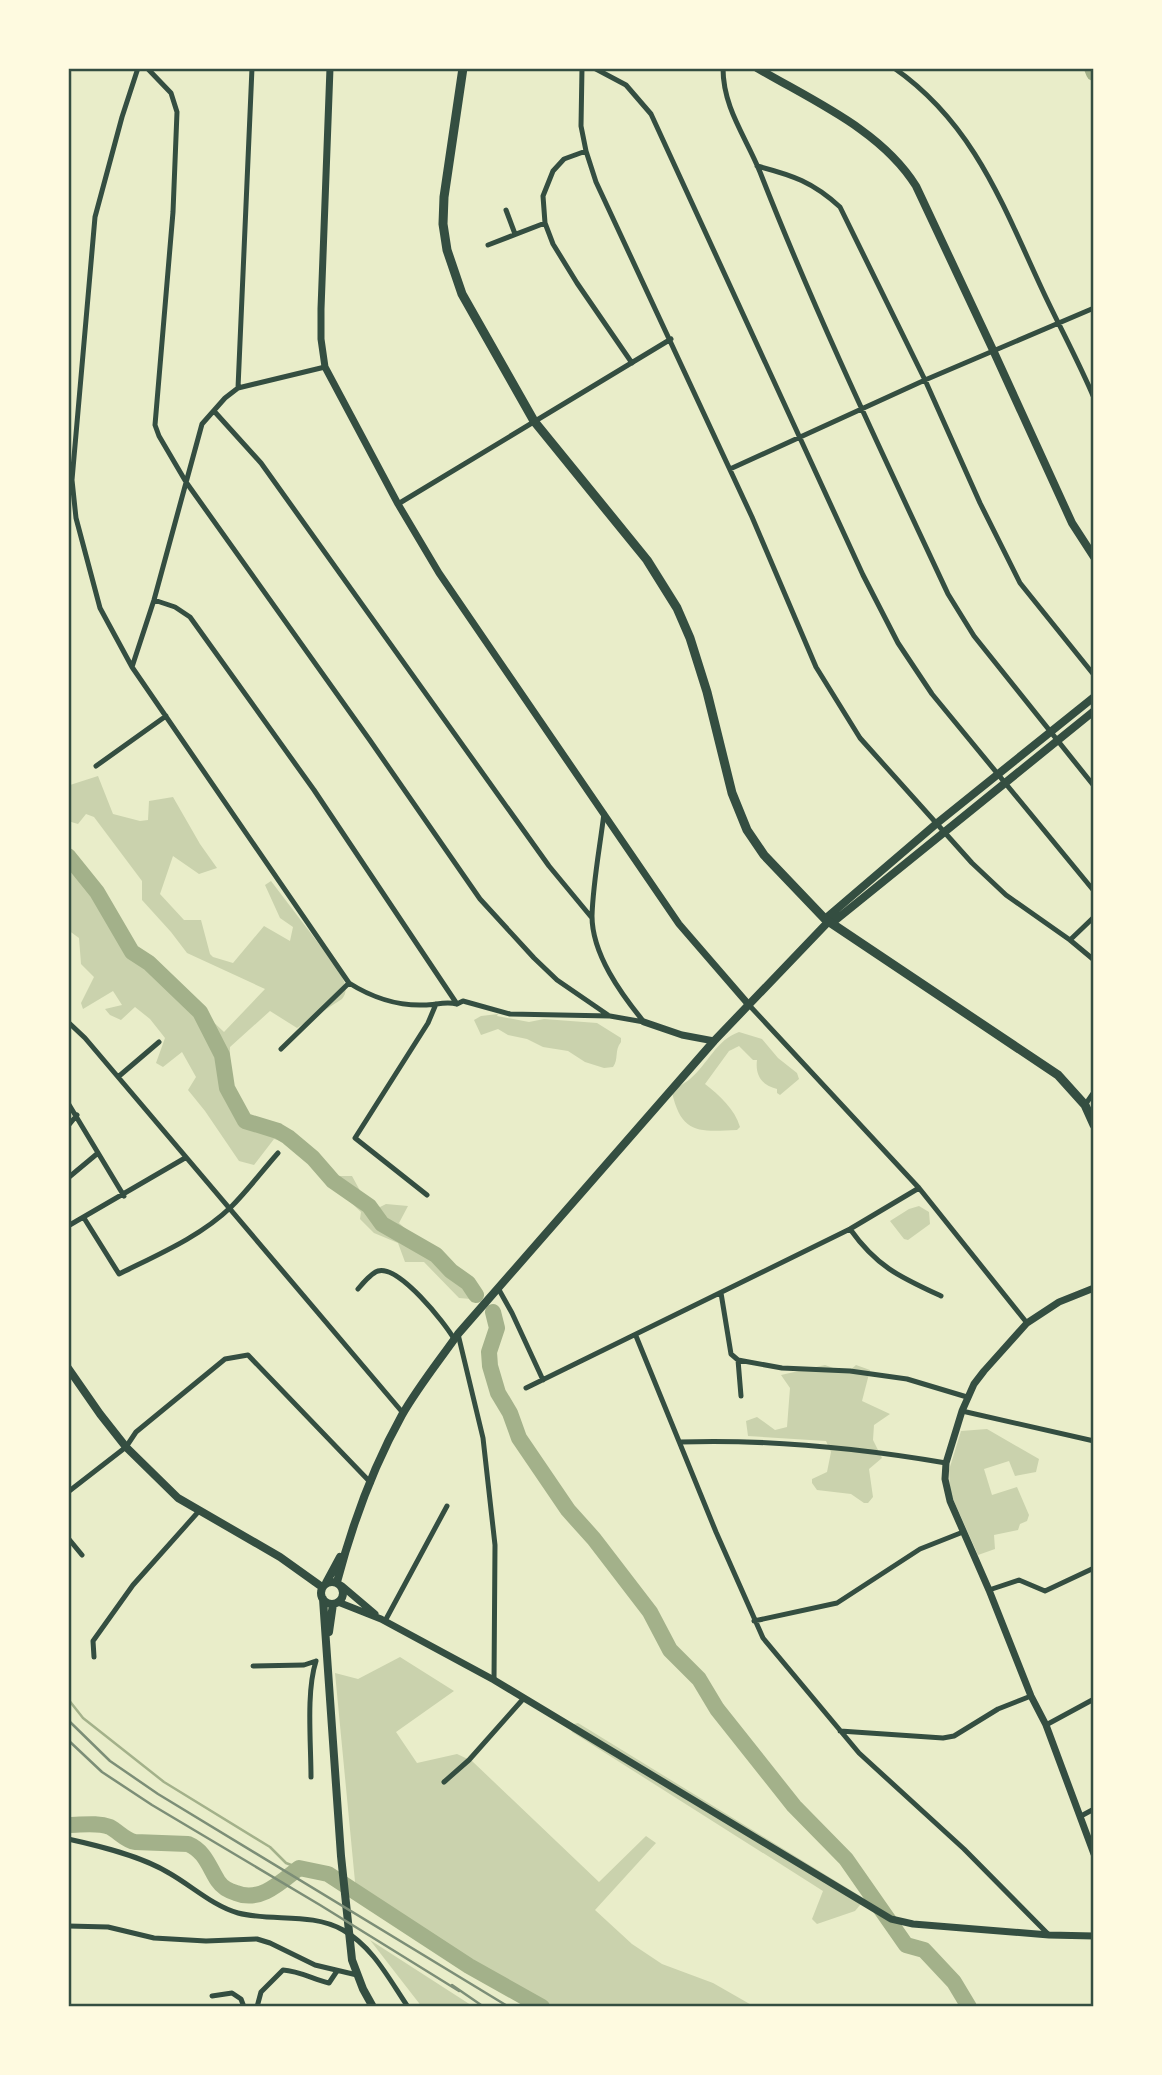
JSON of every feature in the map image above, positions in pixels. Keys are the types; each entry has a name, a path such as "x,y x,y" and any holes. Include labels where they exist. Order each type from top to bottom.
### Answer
{"main road":[{"path":"463,68 444,197 443,223 447,250 462,295 534,421 647,560 670,597 690,638 704,681 738,813 764,855 829,921 1058,1075 1085,1105 1094,1125"},
{"path":"757,68 856,127 904,167 993,350 1072,523 1094,557"},
{"path":"373,2007 352,1960 341,1856 323,1599 324,1585 346,1546 370,1483 403,1413 456,1337 498,1288 714,1041 829,921 936,824 1094,697"},
{"path":"829,921 944,833 1094,711"},
{"path":"68,1368 126,1447 178,1498 324,1585 339,1584"},
{"path":"327,1645 336,1603 343,1595 339,1584 346,1546"},
{"path":"323,1599 329,1604 336,1603"}],"street":[{"path":"138,68 95,217 72,480 76,518 100,608 132,667 349,983 363,992 413,1005 447,1002 457,1004 463,1001 491,1010 530,1016 610,1016 644,1022 682,1035 714,1041"},
{"path":"147,68 170,93 177,112 173,212 155,425 159,436 186,482 480,900 557,980 610,1016"},
{"path":"238,388 251,68"},
{"path":"330,68 321,309 325,367 398,504 439,573 679,924 749,1006 919,1188 1027,1323"},
{"path":"582,68 581,126 596,182 730,469 816,667 860,738 944,833 1006,895 1094,960"},
{"path":"594,68 626,85 651,114 863,575 898,643 932,694 1094,891"},
{"path":"723,68 725,91 731,112 757,166 790,249 948,594 974,636 1094,786"},
{"path":"894,68 929,95 969,141 996,189 1094,398"},
{"path":"586,151 564,159 553,171 543,197 545,223 553,244 577,283 632,363"},
{"path":"757,166 799,177 824,191 839,207 925,380 980,503 1020,583 1094,675"},
{"path":"506,210 515,234"},
{"path":"488,245 545,223"},
{"path":"730,469 925,380 1094,308"},
{"path":"398,504 671,339"},
{"path":"132,667 154,600 202,424 225,398 238,388 325,367"},
{"path":"214,411 261,463 549,866 592,918 606,965 616,984 644,1022"},
{"path":"154,600 175,607 190,617 314,790 457,1004"},
{"path":"96,766 166,716"},
{"path":"592,918 604,813"},
{"path":"1070,940 1094,917"},
{"path":"281,1049 349,983"},
{"path":"427,1195 355,1138 428,1023 436,1004"},
{"path":"68,1022 85,1038 185,1158 230,1207 403,1413"},
{"path":"118,1077 159,1042"},
{"path":"1085,1105 1094,1092"},
{"path":"68,1103 124,1196"},
{"path":"68,1126 77,1115"},
{"path":"68,1178 98,1153"},
{"path":"84,1218 119,1274 165,1251 209,1224 230,1207 278,1153"},
{"path":"68,1218 70,1225 84,1218 185,1158"},
{"path":"526,1388 850,1229 919,1188"},
{"path":"850,1229 864,1248 883,1266 941,1296"},
{"path":"358,1289 376,1271 384,1270 404,1281 456,1337 483,1438 493,1532 494,1680"},
{"path":"498,1288 542,1380"},
{"path":"1092,1290 1059,1302 1027,1323 984,1371 967,1397 962,1411 946,1463 946,1490 1031,1696 1046,1725 1094,1854"},
{"path":"721,1293 731,1354 738,1360 782,1368 850,1371 907,1379 967,1397"},
{"path":"636,1336 716,1532 763,1637 859,1753 964,1849 1049,1935"},
{"path":"68,1492 126,1447 136,1432 225,1359 248,1355 370,1483"},
{"path":"738,1360 741,1396"},
{"path":"962,1411 1094,1441"},
{"path":"680,1442 719,1440 847,1448 946,1463"},
{"path":"383,1620 447,1506"},
{"path":"94,1657 93,1642 133,1586 199,1511"},
{"path":"754,1621 837,1603 919,1549 963,1532"},
{"path":"68,1538 82,1555"},
{"path":"989,1590 1020,1580 1040,1590 1049,1590 1094,1568"},
{"path":"339,1584 383,1620"},
{"path":"336,1603 383,1620 494,1680 891,1919 913,1924 1094,1936"},
{"path":"253,1666 304,1665 316,1661 311,1693 311,1777"},
{"path":"840,1731 943,1738 954,1736 998,1709 1031,1696"},
{"path":"444,1782 470,1760 524,1698"},
{"path":"1046,1725 1094,1699"},
{"path":"1081,1816 1094,1809"},
{"path":"68,1839 123,1854 167,1871 205,1896 239,1913 312,1920 341,1929 363,1943 408,2007"},
{"path":"68,1926 108,1927 154,1938 206,1941 257,1939 315,1965 357,1975"},
{"path":"257,2007 261,1992 283,1970 295,1971 329,1983 337,1971"},
{"path":"212,1996 232,1993 240,1999 244,2007"}],"green space":[{"path":"98,776 113,814 140,821 148,820 149,801 173,797 217,868 199,874 173,856 160,894 184,920 201,920 213,957 233,963 264,926 290,941 293,927 280,918 265,885 271,881 338,969 346,988 342,999 297,1028 270,1011 230,1047 232,1076 239,1100 247,1119 288,1131 303,1142 334,1176 352,1176 364,1198 380,1207 386,1204 408,1206 399,1223 440,1259 465,1275 471,1299 459,1298 424,1262 405,1262 398,1243 374,1233 360,1219 361,1212 287,1143 274,1139 254,1165 239,1161 188,1090 196,1077 182,1052 163,1067 156,1063 165,1038 150,1019 135,1007 121,1020 110,1015 105,1009 122,1005 113,991 83,1009 81,1003 94,977 81,964 79,938 68,930 68,850 101,889 134,947 224,1032 265,989 187,953 142,900 142,881 94,817 86,814 78,824 68,821 68,783 70,785"},
{"path":"498,1014 497,1016 529,1022 544,1019 597,1023 621,1038 615,1064 613,1067 604,1068 585,1062 568,1051 543,1047 498,1029 481,1035 474,1020 481,1016"},
{"path":"739,1032 762,1039 778,1058 797,1073 799,1079 780,1095 777,1089 761,1079 757,1071 757,1060 753,1060 739,1046 729,1051 705,1084 730,1108 740,1127 737,1130 712,1131 694,1128 681,1116 672,1092 696,1073 718,1046"},
{"path":"919,1206 929,1212 930,1224 908,1240 904,1239 890,1221"},
{"path":"825,1365 847,1373 856,1365 870,1370 862,1401 890,1414 874,1425 873,1440 882,1458 869,1469 873,1497 868,1503 851,1494 817,1490 812,1483 812,1479 827,1472 831,1452 826,1441 748,1436 746,1421 757,1417 775,1430 787,1427 790,1388 781,1375"},
{"path":"987,1429 1039,1459 1036,1472 1015,1476 1009,1461 984,1469 992,1495 1017,1487 1029,1515 1018,1530 994,1535 995,1549 978,1555 950,1492 949,1470 961,1431"},
{"path":"400,1657 454,1691 396,1732 417,1763 457,1754 472,1761 599,1882 646,1836 656,1843 595,1910 632,1944 662,1964 713,1983 755,2007 542,2007 469,1966 356,1892 335,1673 358,1679"},
{"path":"578,1723 865,1899 855,1911 817,1924 812,1919 823,1891 572,1732 570,1725"},
{"path":"370,1940 474,2007 422,2007"}],"waterway":[{"path":"1092,68 1094,73"},
{"path":"68,856 97,892 132,952 149,963 200,1012 222,1055 227,1088 245,1121 278,1131 288,1137 313,1158 333,1181 369,1206 382,1224 436,1255 451,1271 468,1283 476,1295"},
{"path":"493,1312 497,1328 489,1352 498,1393 510,1413 519,1438 568,1510 650,1612 670,1650 699,1679 717,1709 794,1806 846,1859 906,1945 924,1950 954,1982 969,2007"},
{"path":"68,1699 83,1718 164,1782 270,1847 286,1863 299,1868"},
{"path":"68,1825 105,1825 135,1842 188,1844 203,1855 222,1885 245,1895 262,1893 299,1868 328,1874 469,1966 542,2007"}],"railway":[{"path":"68,1720 110,1761 158,1794 509,2007"},
{"path":"68,1740 102,1772 152,1805 459,1991"},
{"path":"452,1985 484,2007"}]}
